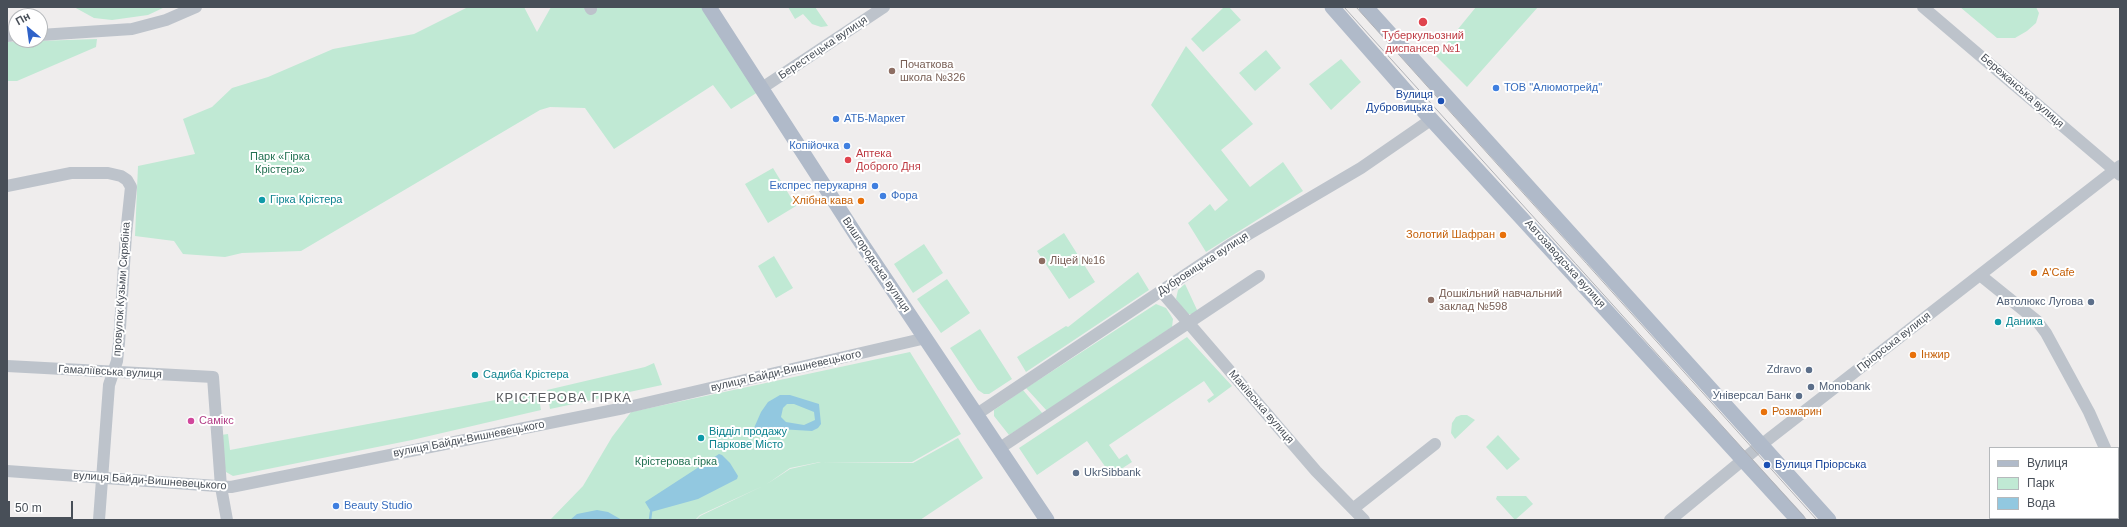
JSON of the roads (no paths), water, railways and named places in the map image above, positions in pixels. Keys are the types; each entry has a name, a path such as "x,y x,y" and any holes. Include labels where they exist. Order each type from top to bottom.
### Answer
{"main road":[{"name":"Вишгородська вулиця","path":"709,7 858,238 1047,520"},
{"name":"Автозаводська вулиця","path":"1332,7 1432,119 1798,520"},
{"path":"1366,7 1829,520"}],"street":[{"name":"Берестецька вулиця","path":"762,88 884,7"},
{"name":"Бережанська вулиця","path":"1923,7 2118,171"},
{"path":"48,34 132,29 166,20 192,8"},
{"name":"Дубровицька вулиця","path":"977,414 1230,245 1362,168 1432,119"},
{"name":"Пріорська вулиця","path":"1670,520 1761,445 1980,275 2118,171"},
{"name":"провулок Кузьми Скрябіна","path":"7,186 71,173 108,173 127,180 131,187 126,234 119,343 117,361 109,385 99,520"},
{"path":"1980,275 2037,321 2046,333 2089,412 2105,447"},
{"path":"1000,448 1258,276"},
{"name":"Макіївська вулиця","path":"1161,291 1316,471 1354,508 1364,520"},
{"name":"вулиця Байди-Вишневецького","path":"7,471 231,487 616,409 926,338"},
{"name":"Гамаліївська вулиця","path":"7,366 112,373 213,377 221,487"},
{"path":"1354,508 1434,444"},
{"path":"221,487 227,520"}],"water":[{"path":"780,395 790,395 819,404 821,424 818,428 812,431 779,429 763,434 758,433 754,428 761,412 768,402","holes":["787,404 794,404 814,412 815,420 804,425 786,422 781,417 783,408"]},
{"path":"719,454 730,463 738,476 737,479 698,499 651,512 645,502"},
{"path":"597,510 608,512 622,520 570,520 577,514"}],"waterway":[{"path":"650,520 651,512"}],"tram line":[{"path":"1344,7 1807,520"},
{"path":"1356,7 1817,520"}],"place":[{"name":"Туберкульозний диспансер №1","path":"1423,22"},
{"name":"Початкова школа №326","path":"892,71"},
{"name":"ТОВ \"Алюмотрейд\"","path":"1496,88"},
{"name":"Вулиця Дубровицька","path":"1441,101"},
{"name":"АТБ-Маркет","path":"836,119"},
{"name":"Копійочка","path":"847,146"},
{"name":"Аптека Доброго Дня","path":"848,160"},
{"name":"Експрес перукарня","path":"875,186"},
{"name":"Фора","path":"883,196"},
{"name":"Гірка Крістера","path":"262,200"},
{"name":"Хлібна кава","path":"861,201"},
{"name":"Золотий Шафран","path":"1503,235"},
{"name":"Ліцей №16","path":"1042,261"},
{"name":"A'Cafe","path":"2034,273"},
{"name":"Дошкільний навчальний заклад №598","path":"1431,300"},
{"name":"Автолюкс Лугова","path":"2091,302"},
{"name":"Даника","path":"1998,322"},
{"name":"Інжир","path":"1913,355"},
{"name":"Zdravo","path":"1809,370"},
{"name":"Садиба Крістера","path":"475,375"},
{"name":"Monobank","path":"1811,387"},
{"name":"Універсал Банк","path":"1799,396"},
{"name":"Розмарин","path":"1764,412"},
{"name":"Самікс","path":"191,421"},
{"name":"Відділ продажу Паркове Місто","path":"701,438"},
{"name":"Вулиця Пріорська","path":"1767,465"},
{"name":"UkrSibbank","path":"1076,473"},
{"name":"Beauty Studio","path":"336,506"}],"district":[{"name":"КРІСТЕРОВА ГІРКА","path":"564,398"}],"park label":[{"name":"Парк «Гірка Крістера»","path":"280,163"},
{"name":"Крістерова гірка","path":"676,462"}]}
